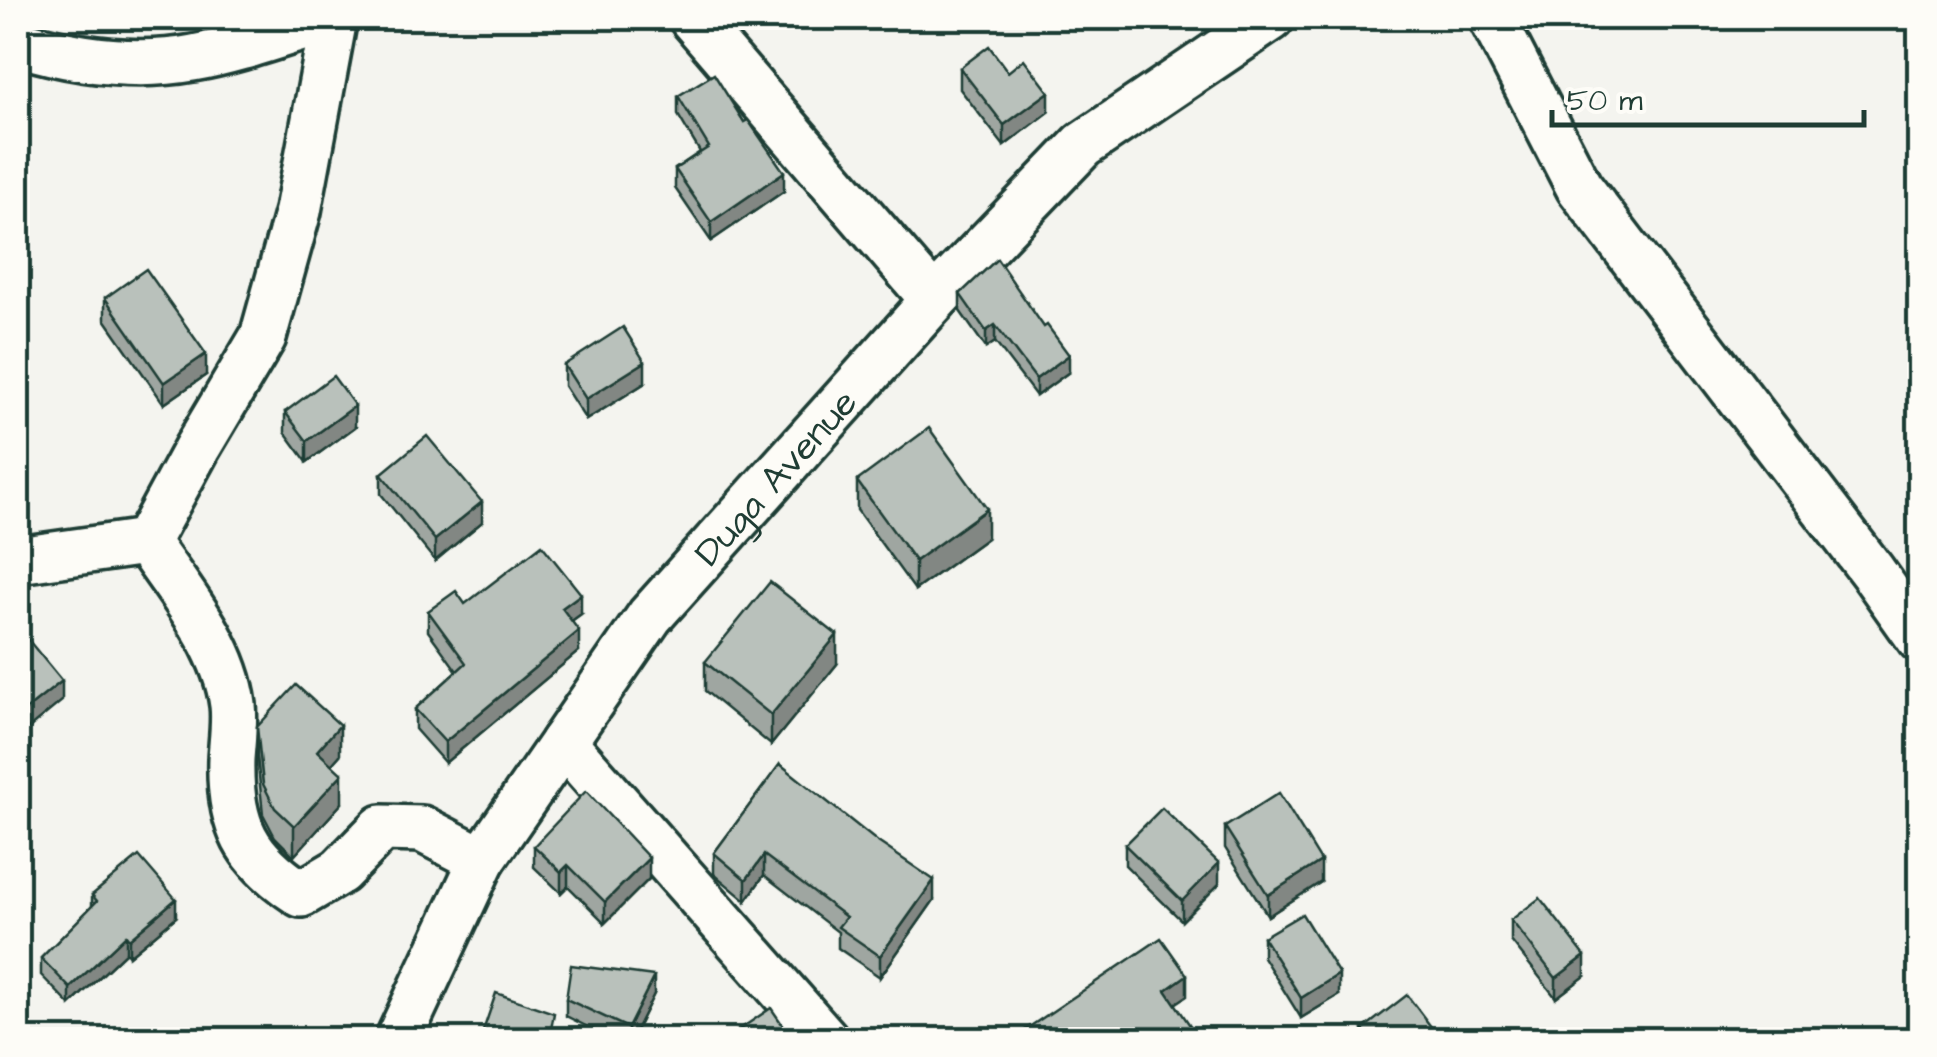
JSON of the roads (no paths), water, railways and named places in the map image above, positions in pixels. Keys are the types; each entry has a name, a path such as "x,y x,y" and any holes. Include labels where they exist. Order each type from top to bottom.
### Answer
{"street":[{"path":"18,43 62,56 136,64 194,58 334,18 298,210 263,336 146,542"},
{"path":"692,18 934,300"},
{"name":"Duga Avenue","path":"398,1040 482,860 650,616 934,300 1083,145 1272,18"},
{"path":"1492,18 1579,186 1920,640"},
{"path":"18,560 146,542"},
{"path":"146,542 214,645 233,705 230,778 236,826 270,874 302,894 340,871 382,828 422,829 482,860"},
{"path":"563,742 826,1040"}]}
